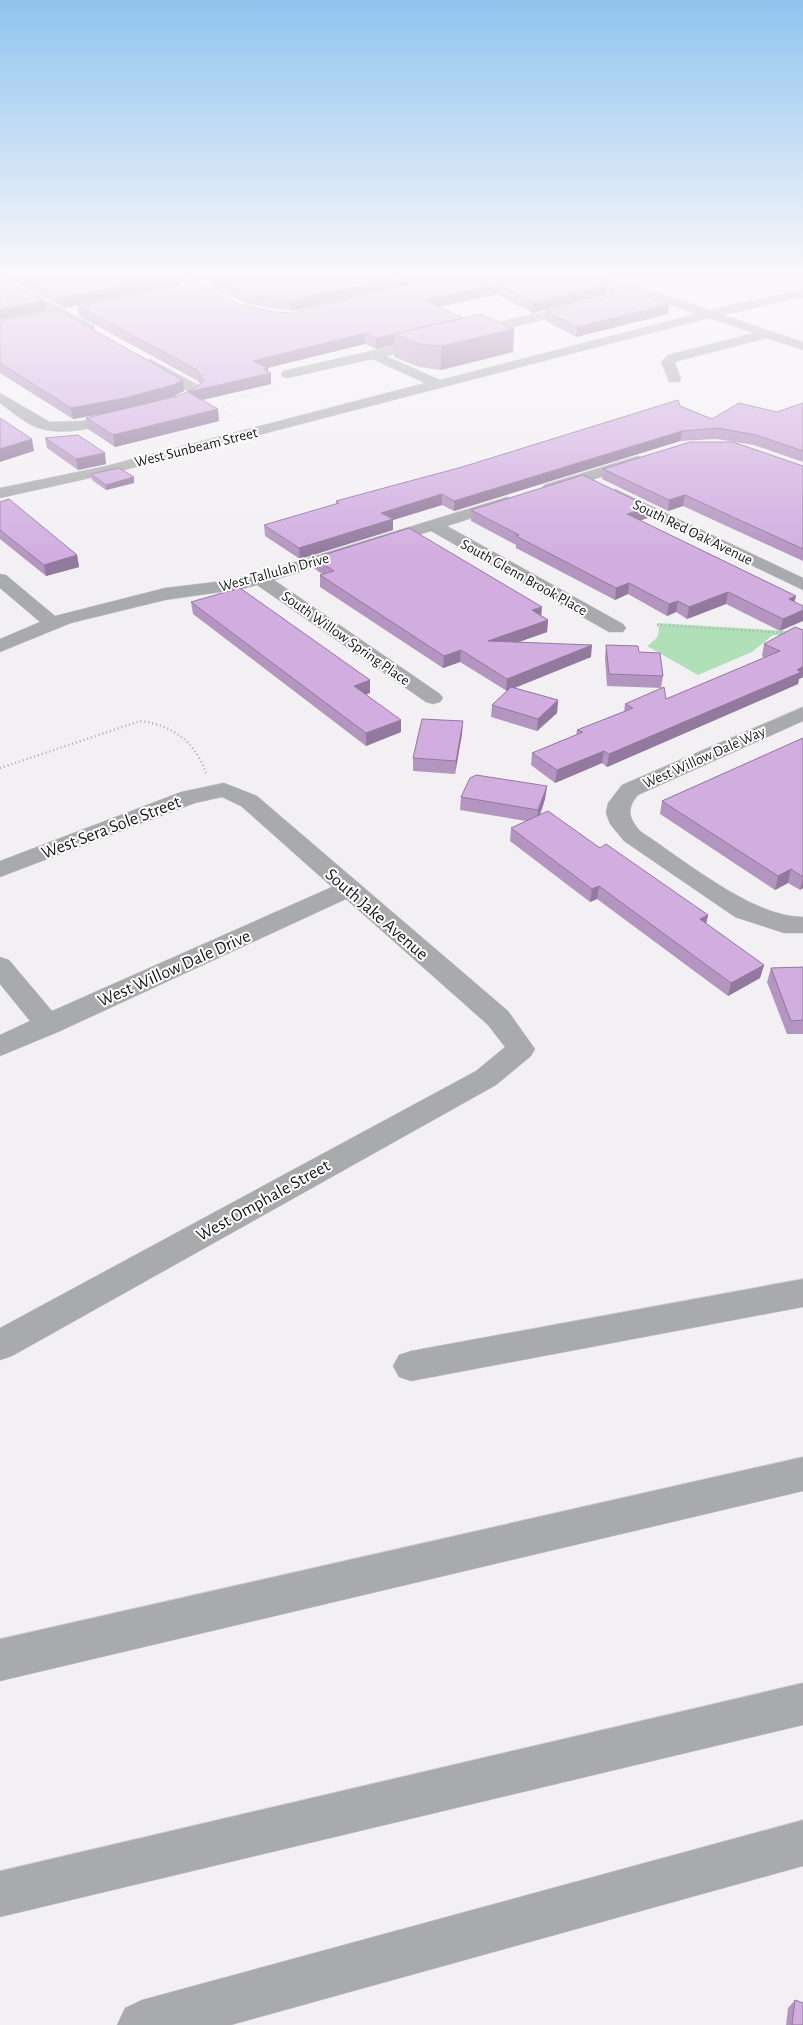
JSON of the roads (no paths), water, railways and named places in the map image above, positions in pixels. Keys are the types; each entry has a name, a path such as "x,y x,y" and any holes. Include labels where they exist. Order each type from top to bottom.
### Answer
{"street":[{"path":"154,407 180,401 196,394 192,386 162,370"},
{"path":"288,374 307,370"},
{"path":"406,370 438,384"},
{"name":"West Sunbeam Street","path":"0,493 107,470 494,370"},
{"path":"671,370 674,379"},
{"path":"0,397 38,423 55,427 82,425 136,412"},
{"name":"West Tallulah Drive","path":"0,646 52,623 165,594 226,587 260,579 658,455"},
{"name":"South Red Oak Avenue","path":"583,478 803,585"},
{"name":"South Glenn Brook Place","path":"432,525 616,628"},
{"path":"0,579 52,623"},
{"name":"South Willow Spring Place","path":"260,579 433,698"},
{"name":"West Willow Dale Way","path":"793,925 744,911 632,836 621,825 616,813 620,800 630,790 803,713"},
{"name":"West Sera Sole Street","path":"0,870 189,797 224,790"},
{"name":"South Jake Avenue","path":"224,790 249,802 498,1018 521,1049"},
{"name":"West Willow Dale Drive","path":"0,1046 348,889"},
{"path":"0,966 48,1025"},
{"name":"West Omphale Street","path":"0,1345 486,1078 521,1049"},
{"path":"411,1366 803,1293"},
{"path":"0,1660 803,1474"},
{"path":"0,1894 803,1704"},
{"path":"142,2025 803,1843"}]}
